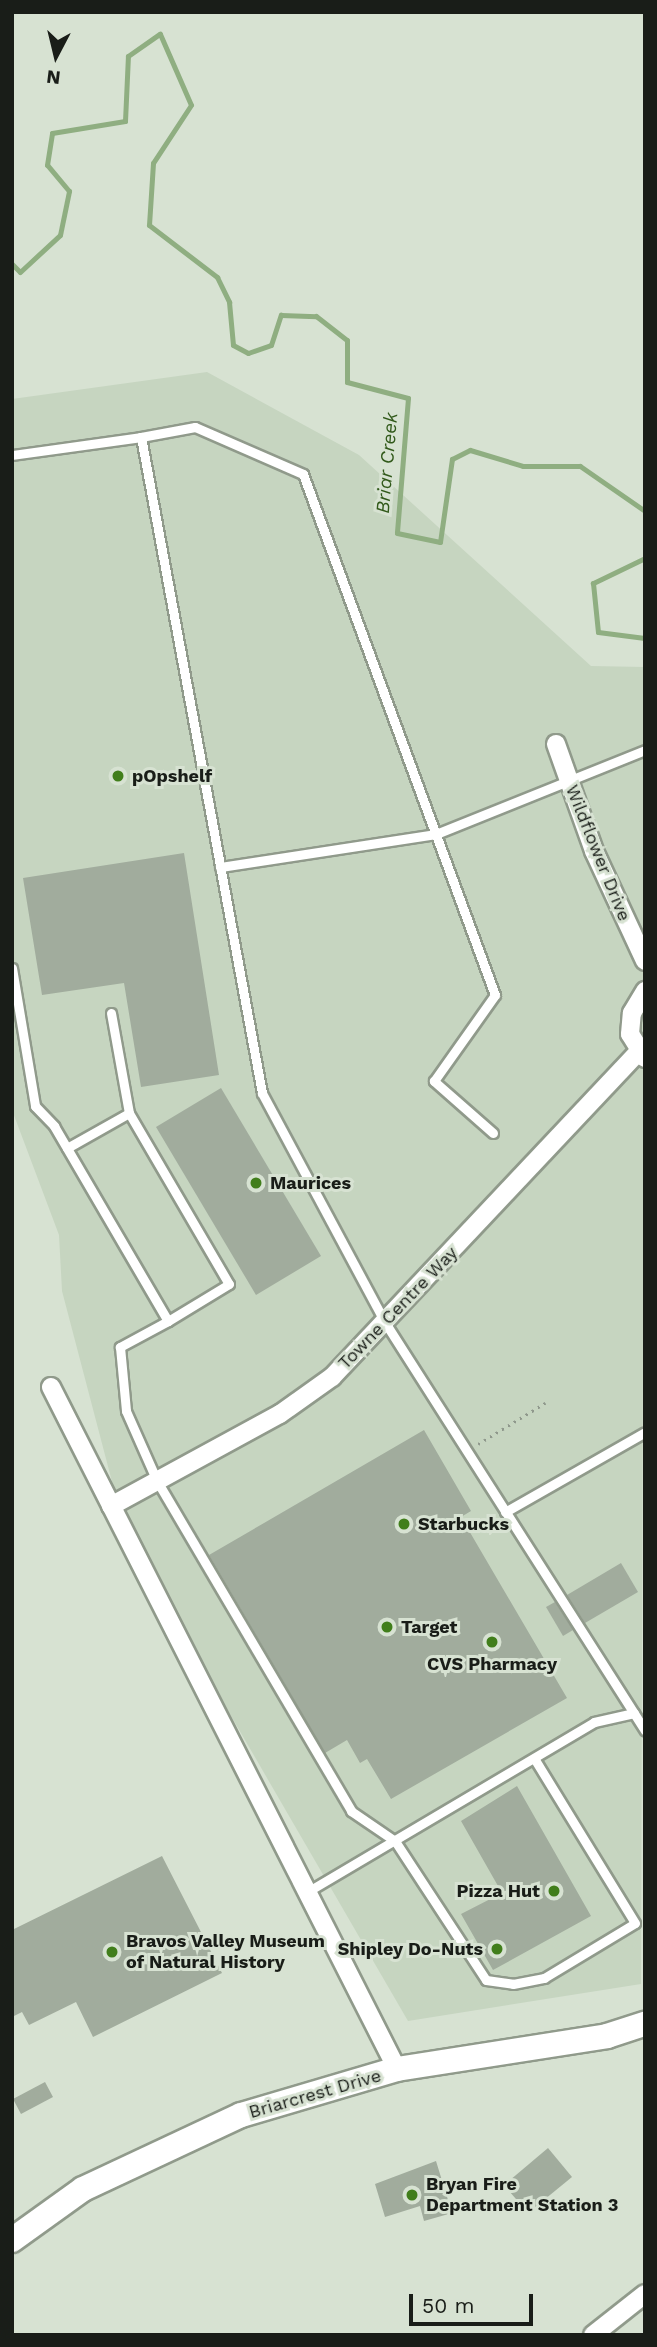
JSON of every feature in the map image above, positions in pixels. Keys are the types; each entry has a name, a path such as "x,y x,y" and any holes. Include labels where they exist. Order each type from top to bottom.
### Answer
{"main road":[{"name":"Briarcrest Drive","path":"17,2236 83,2189 241,2115 397,2069 607,2036 645,2024"}],"street":[{"name":"Wildflower Drive","path":"556,744 615,901 645,961"},
{"path":"641,1055 630,1034 632,1013 645,990"},
{"name":"Towne Centre Way","path":"111,1506 280,1414 332,1377 386,1324 641,1055"},
{"path":"51,1387 397,2069"},
{"path":"593,2335 645,2294"}],"lane":[{"path":"12,455 195,427 303,474 495,995 434,1081 493,1133"},
{"path":"141,437 262,1093 386,1324 645,1730"},
{"path":"220,867 436,834 645,750"},
{"path":"12,968 35,1106 67,1147 169,1321"},
{"path":"111,1013 129,1113 229,1284 120,1347 126,1410 158,1480 351,1811 395,1841 486,1980 513,1984 569,1965 635,1923 534,1758"},
{"path":"67,1147 129,1113"},
{"path":"505,1512 645,1432"},
{"path":"307,1892 594,1722 634,1713"}],"path":[{"path":"467,1452 544,1403"}],"shaded area":[{"path":"207,372 359,455 591,666 645,667 641,1984 408,2021 126,1535 62,1291 59,1235 12,1110 12,399"}],"building":[{"path":"184,853 219,1075 141,1087 124,983 42,995 23,878"},
{"path":"221,1088 321,1256 256,1295 156,1127"},
{"name":"Target","path":"424,1430 471,1511 461,1517 567,1698 391,1799 367,1759 360,1763 347,1740 325,1753 209,1555"},
{"path":"621,1563 638,1592 585,1623 567,1595"},
{"path":"555,1602 573,1630 563,1636 546,1607"},
{"path":"517,1786 591,1916 493,1970 461,1914 502,1893 461,1821"},
{"name":"Bravos Valley Museum of Natural History","path":"162,1856 222,1973 93,2037 76,2002 29,2025 22,2012 12,2017 12,1930"},
{"path":"45,2082 53,2097 21,2114 13,2099"},
{"path":"548,2148 572,2177 528,2213 504,2185"},
{"name":"Bryan Fire Department Station 3","path":"436,2161 452,2213 424,2221 420,2206 385,2217 375,2184"}],"waterway":[{"name":"Briar Creek","path":"12,264 20,272 60,235 69,191 47,165 52,133 125,121 128,56 160,34 191,105 153,163 149,225 217,277 229,302 233,345 248,353 271,345 281,315 316,316 347,340 347,382 408,398 397,533 440,542 452,459 470,450 523,466 580,466 645,511"},
{"name":"Briar Creek","path":"645,558 593,583 598,632 645,638"}],"place":[{"name":"pOpshelf","path":"118,776"},
{"name":"Maurices","path":"256,1183"},
{"name":"Starbucks","path":"404,1524"},
{"name":"Target","path":"387,1627"},
{"name":"CVS Pharmacy","path":"492,1642"},
{"name":"Pizza Hut","path":"554,1891"},
{"name":"Shipley Do-Nuts","path":"497,1949"},
{"name":"Bravos Valley Museum of Natural History","path":"112,1952"},
{"name":"Bryan Fire Department Station 3","path":"412,2195"}]}
